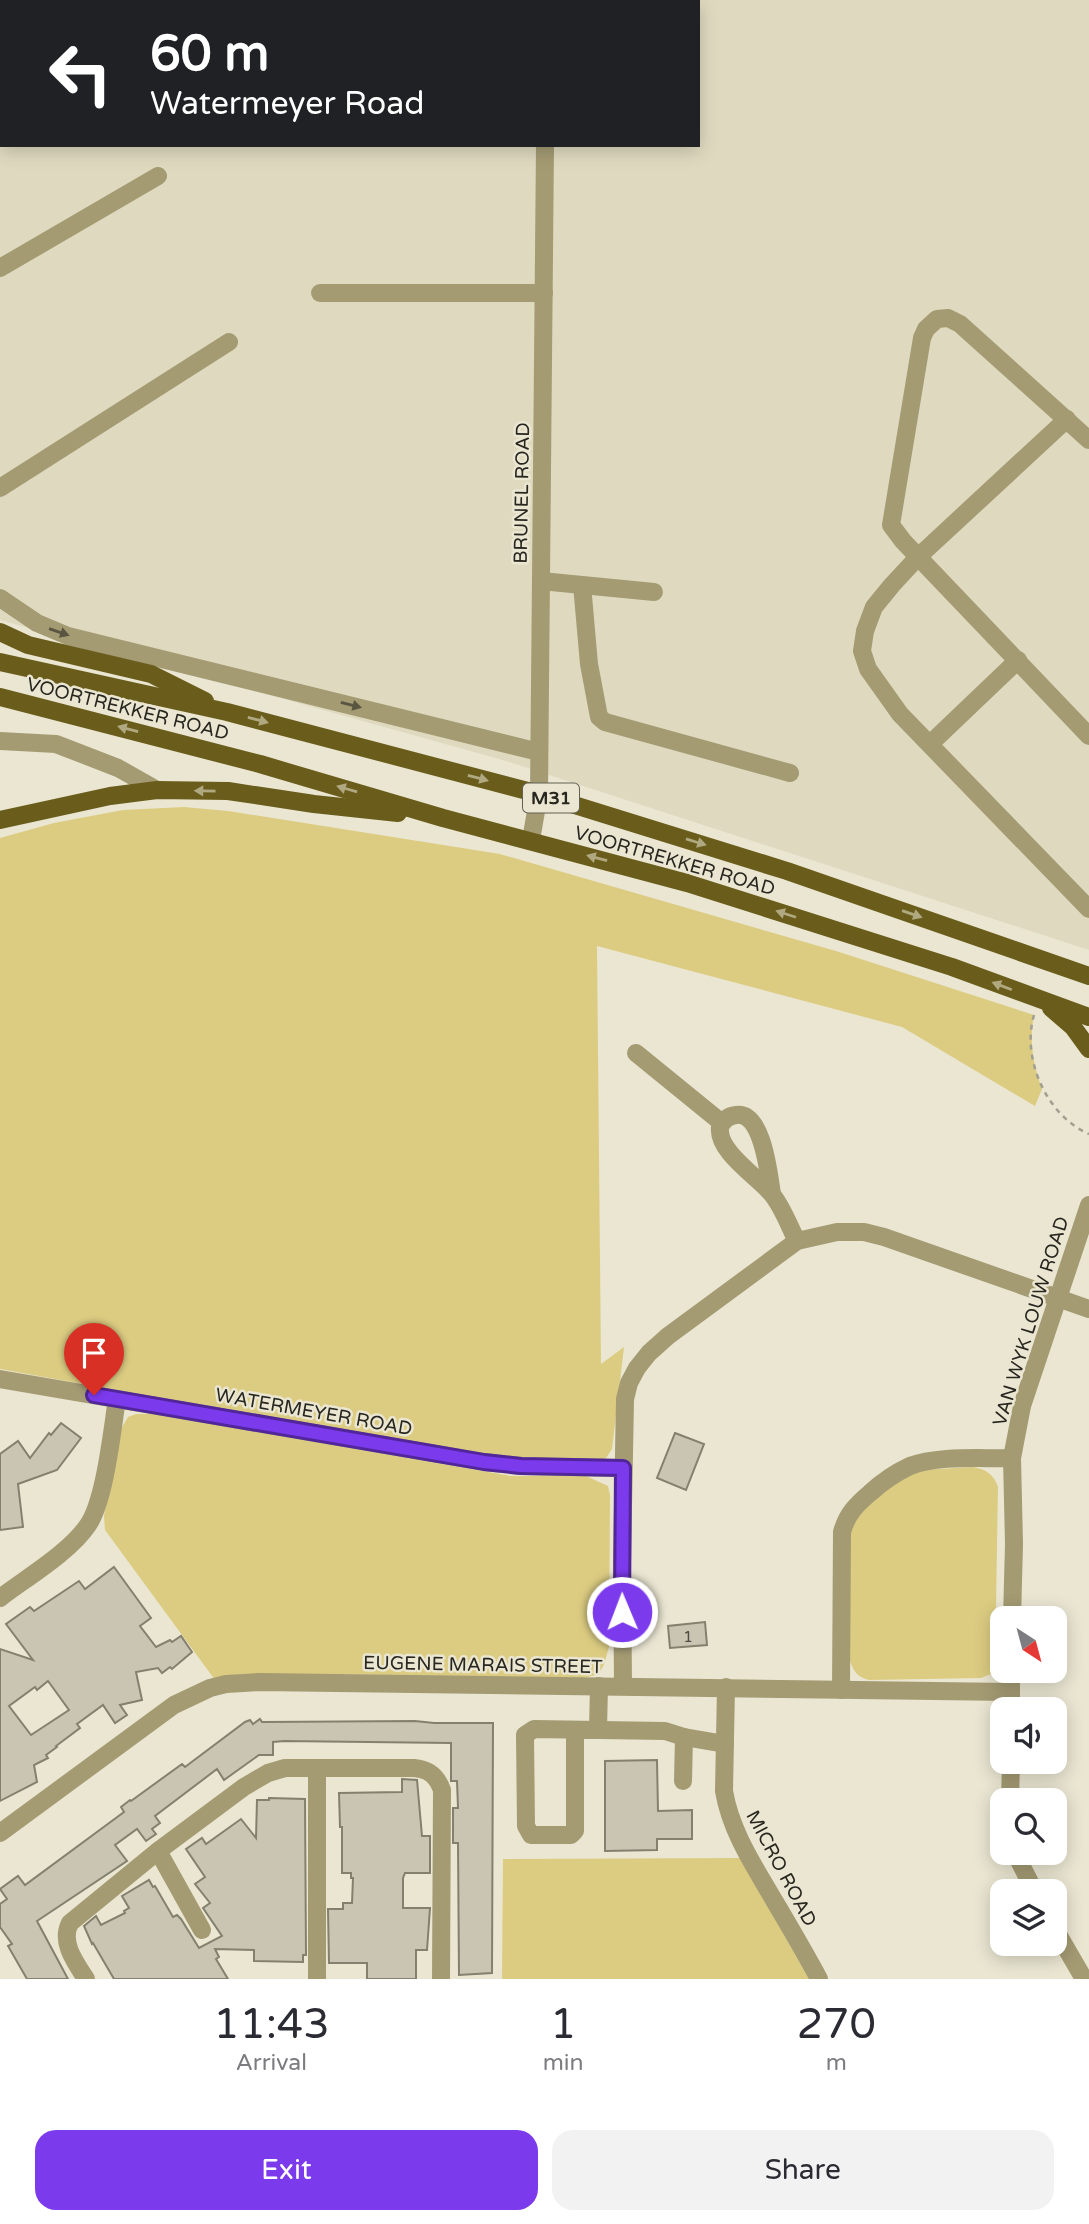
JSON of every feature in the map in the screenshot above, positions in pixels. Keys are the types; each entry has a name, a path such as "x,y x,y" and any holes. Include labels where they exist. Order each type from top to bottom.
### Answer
{"main road":[{"path":"0,632 28,645 150,674 227,712"},
{"name":"VOORTREKKER ROAD","path":"0,662 227,712 539,794 787,871 1089,976"},
{"name":"VOORTREKKER ROAD","path":"0,697 260,764 443,818 687,883 952,967 1043,1010 1089,1017"},
{"path":"0,820 110,796 157,790 228,791 314,804 443,818"},
{"path":"1043,1010 1073,1027 1089,1049"}],"street":[{"name":"BRUNEL ROAD","path":"531,841 539,794 540,752 545,147"},
{"path":"0,268 158,176"},
{"path":"320,293 544,293"},
{"path":"1089,440 960,324 948,318 937,319 926,329 922,338 891,525 918,557 1089,736"},
{"path":"0,488 229,342"},
{"path":"1067,419 918,557 892,585 874,607 865,631 862,651 868,669 883,692 1089,909"},
{"path":"541,581 654,592"},
{"path":"582,585 589,663 599,717 605,722 790,773"},
{"path":"0,598 37,623 68,636 540,752"},
{"path":"930,744 1018,660"},
{"path":"0,741 56,744 118,768 157,790"},
{"path":"636,1053 722,1123"},
{"path":"772,1194 762,1141 752,1122 740,1114 727,1118 719,1132 726,1147 772,1194 797,1241"},
{"name":"VAN WYK LOUW ROAD","path":"1012,1606 1012,1458 1022,1406 1089,1205"},
{"path":"623,1686 625,1399 637,1368 668,1336 797,1241 837,1232 864,1232 1089,1309"},
{"name":"WATERMEYER ROAD","path":"0,1379 484,1462 521,1466 623,1468"},
{"path":"0,1598 71,1544 89,1524 98,1504 117,1399"},
{"path":"841,1690 842,1532 850,1513 884,1481 912,1466 957,1459 1012,1458"},
{"name":"EUGENE MARAIS STREET","path":"0,1833 174,1705 210,1688 226,1684 260,1682 841,1690 990,1700"},
{"path":"598,1730 599,1686"},
{"name":"MICRO ROAD","path":"726,1688 724,1791 732,1821 819,1979"},
{"path":"575,1730 575,1831 571,1835 531,1835 526,1826 525,1735 534,1729 665,1731 725,1744"},
{"path":"683,1781 684,1737"},
{"path":"86,1979 65,1937 70,1923 158,1851 244,1787 268,1773 285,1768 422,1769 430,1772 439,1782 442,1790 441,1979"},
{"path":"317,1769 317,1979"},
{"path":"158,1851 202,1930"},
{"path":"1067,1949 1084,1979"}],"path":[{"path":"1043,1010 1034,1014 1031,1031 1034,1061 1042,1089 1069,1121 1089,1133"}],"shaded area":[{"path":"700,0 1089,0 1089,950 506,761 0,620 0,147 700,147"},
{"path":"184,807 228,811 500,854 836,951 1034,1015 1033,1052 1042,1089 1035,1106 902,1027 597,946 601,1364 624,1347 612,1449 606,1458 597,1462 486,1457 0,1369 0,838 54,823 123,810"},
{"path":"153,1414 511,1476 586,1476 608,1486 609,1647 602,1668 596,1675 583,1678 323,1674 242,1675 215,1680 105,1530 104,1516 121,1429 128,1417"},
{"path":"973,1467 989,1473 998,1487 996,1606 990,1606 990,1674 981,1678 869,1680 859,1676 850,1661 852,1524 869,1502 920,1470"},
{"path":"741,1858 809,1979 502,1979 503,1859"}],"building":[{"path":"61,1423 81,1438 57,1470 18,1484 23,1527 0,1530 0,1454 18,1441 30,1458 49,1433 51,1435"},
{"path":"675,1433 704,1444 686,1490 657,1478"},
{"path":"114,1567 151,1618 140,1626 156,1647 181,1636 192,1652 172,1669 170,1667 162,1673 158,1668 136,1672 142,1700 120,1705 127,1715 115,1723 103,1705 77,1724 80,1728 46,1755 48,1758 34,1765 37,1782 0,1801 0,1649 33,1660 6,1624 30,1607 34,1611 79,1581 85,1589","holes":["48,1681 69,1710 31,1735 9,1706"]},
{"path":"705,1622 707,1645 670,1648 668,1626"},
{"path":"260,1719 262,1722 493,1723 492,1973 459,1975 458,1843 453,1843 453,1808 458,1808 457,1781 451,1781 451,1743 284,1741 273,1742 273,1755 259,1755 224,1780 217,1769 155,1816 160,1823 152,1829 156,1834 146,1841 137,1829 115,1845 127,1861 37,1921 68,1979 27,1979 8,1946 12,1944 0,1927 0,1904 7,1899 0,1889 18,1876 25,1885 124,1812 121,1807 130,1800 182,1764 185,1767 245,1722 250,1720 253,1724"},
{"path":"657,1760 658,1811 692,1810 692,1839 657,1839 657,1850 605,1851 605,1761"},
{"path":"402,1779 417,1780 422,1836 430,1836 430,1873 405,1873 403,1878 403,1908 430,1908 427,1950 416,1950 416,1979 367,1979 367,1963 329,1963 328,1909 343,1909 343,1903 352,1903 353,1878 351,1873 342,1873 339,1793 402,1792"},
{"path":"305,1799 306,1955 303,1955 303,1962 254,1961 254,1950 215,1949 219,1957 216,1959 228,1979 114,1979 84,1926 96,1916 101,1925 125,1913 129,1908 122,1896 149,1880 173,1917 177,1915 181,1919 199,1948 222,1936 203,1908 210,1903 195,1884 205,1877 186,1849 202,1838 206,1844 241,1819 256,1838 257,1800"}],"route":[{"path":"94,1395 484,1462 521,1466 623,1468 622,1612"}]}
